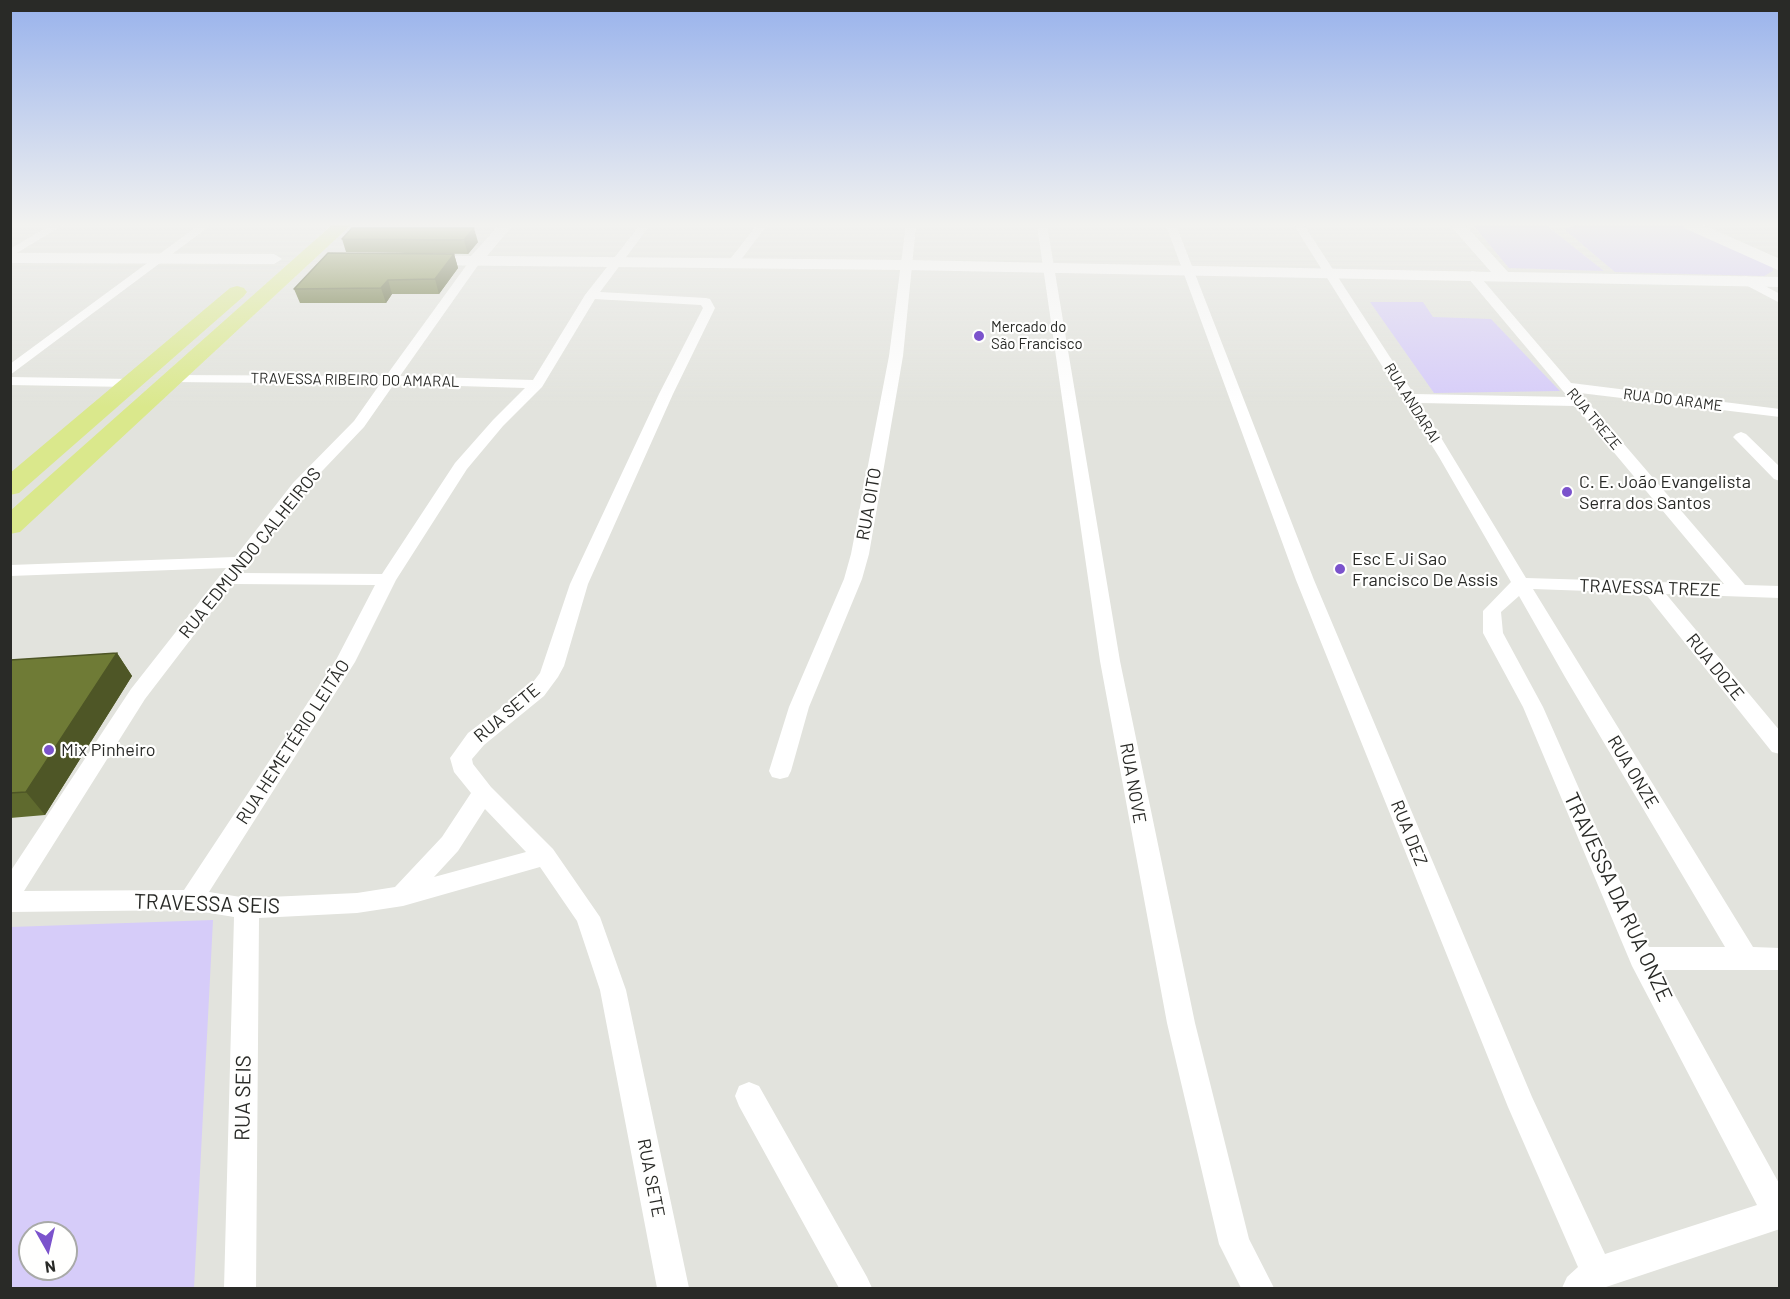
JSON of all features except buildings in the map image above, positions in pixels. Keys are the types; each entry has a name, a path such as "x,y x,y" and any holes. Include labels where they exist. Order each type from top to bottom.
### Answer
{"main road":[{"path":"10,487 243,286"},
{"path":"10,526 276,286"}],"street":[{"path":"10,371 125,286"},
{"name":"RUA EDMUNDO CALHEIROS","path":"10,893 138,694 299,486 359,424 459,286"},
{"name":"RUA HEMETÉRIO LEITÃO","path":"191,900 345,662 387,580 461,466 498,423 537,384 598,286"},
{"name":"RUA OITO","path":"780,771 799,706 853,579 860,554 896,356 905,286"},
{"name":"RUA NOVE","path":"1051,286 1110,662 1179,1011 1235,1244 1258,1288"},
{"name":"RUA DEZ","path":"1194,286 1310,591 1522,1107 1587,1281"},
{"name":"RUA ANDARAI","path":"1338,286 1521,584"},
{"name":"RUA TREZE","path":"1481,286 1739,590"},
{"path":"1759,286 1779,300"},
{"name":"RUA SETE","path":"591,296 699,302 709,304 709,308 666,394 579,584 551,672 537,691 476,739 461,758 462,766 483,794 544,856 588,917 613,990 673,1288"},
{"name":"TRAVESSA RIBEIRO DO AMARAL","path":"174,378 537,384"},
{"path":"10,381 131,383"},
{"name":"RUA DO ARAME","path":"1567,387 1779,413"},
{"path":"1408,398 1580,402"},
{"path":"1742,437 1779,476"},
{"path":"10,571 242,562"},
{"path":"230,578 387,580"},
{"name":"TRAVESSA TREZE","path":"1521,584 1778,593"},
{"name":"TRAVESSA DA RUA ONZE","path":"1521,584 1492,611 1493,633 1533,707 1641,958 1779,1213"},
{"name":"RUA ONZE","path":"1521,584 1746,959"},
{"name":"RUA DOZE","path":"1651,588 1779,746"},
{"path":"403,896 450,844 483,794"},
{"name":"TRAVESSA SEIS","path":"10,902 191,900 247,908 357,903 403,896 544,856"},
{"name":"RUA SEIS","path":"240,1288 247,908"},
{"path":"1641,958 1779,959"},
{"path":"749,1096 856,1288"},
{"path":"1587,1281 1779,1213"}],"shaded area":[{"path":"1370,302 1423,302 1433,317 1491,319 1560,391 1434,393"},
{"path":"213,920 194,1288 11,1288 11,927"}],"place":[{"name":"Mercado do São Francisco","path":"979,336"},
{"name":"C. E. João Evangelista Serra dos Santos","path":"1567,492"},
{"name":"Esc E Ji Sao Francisco De Assis","path":"1340,569"},
{"name":"Mix Pinheiro","path":"49,750"}]}
